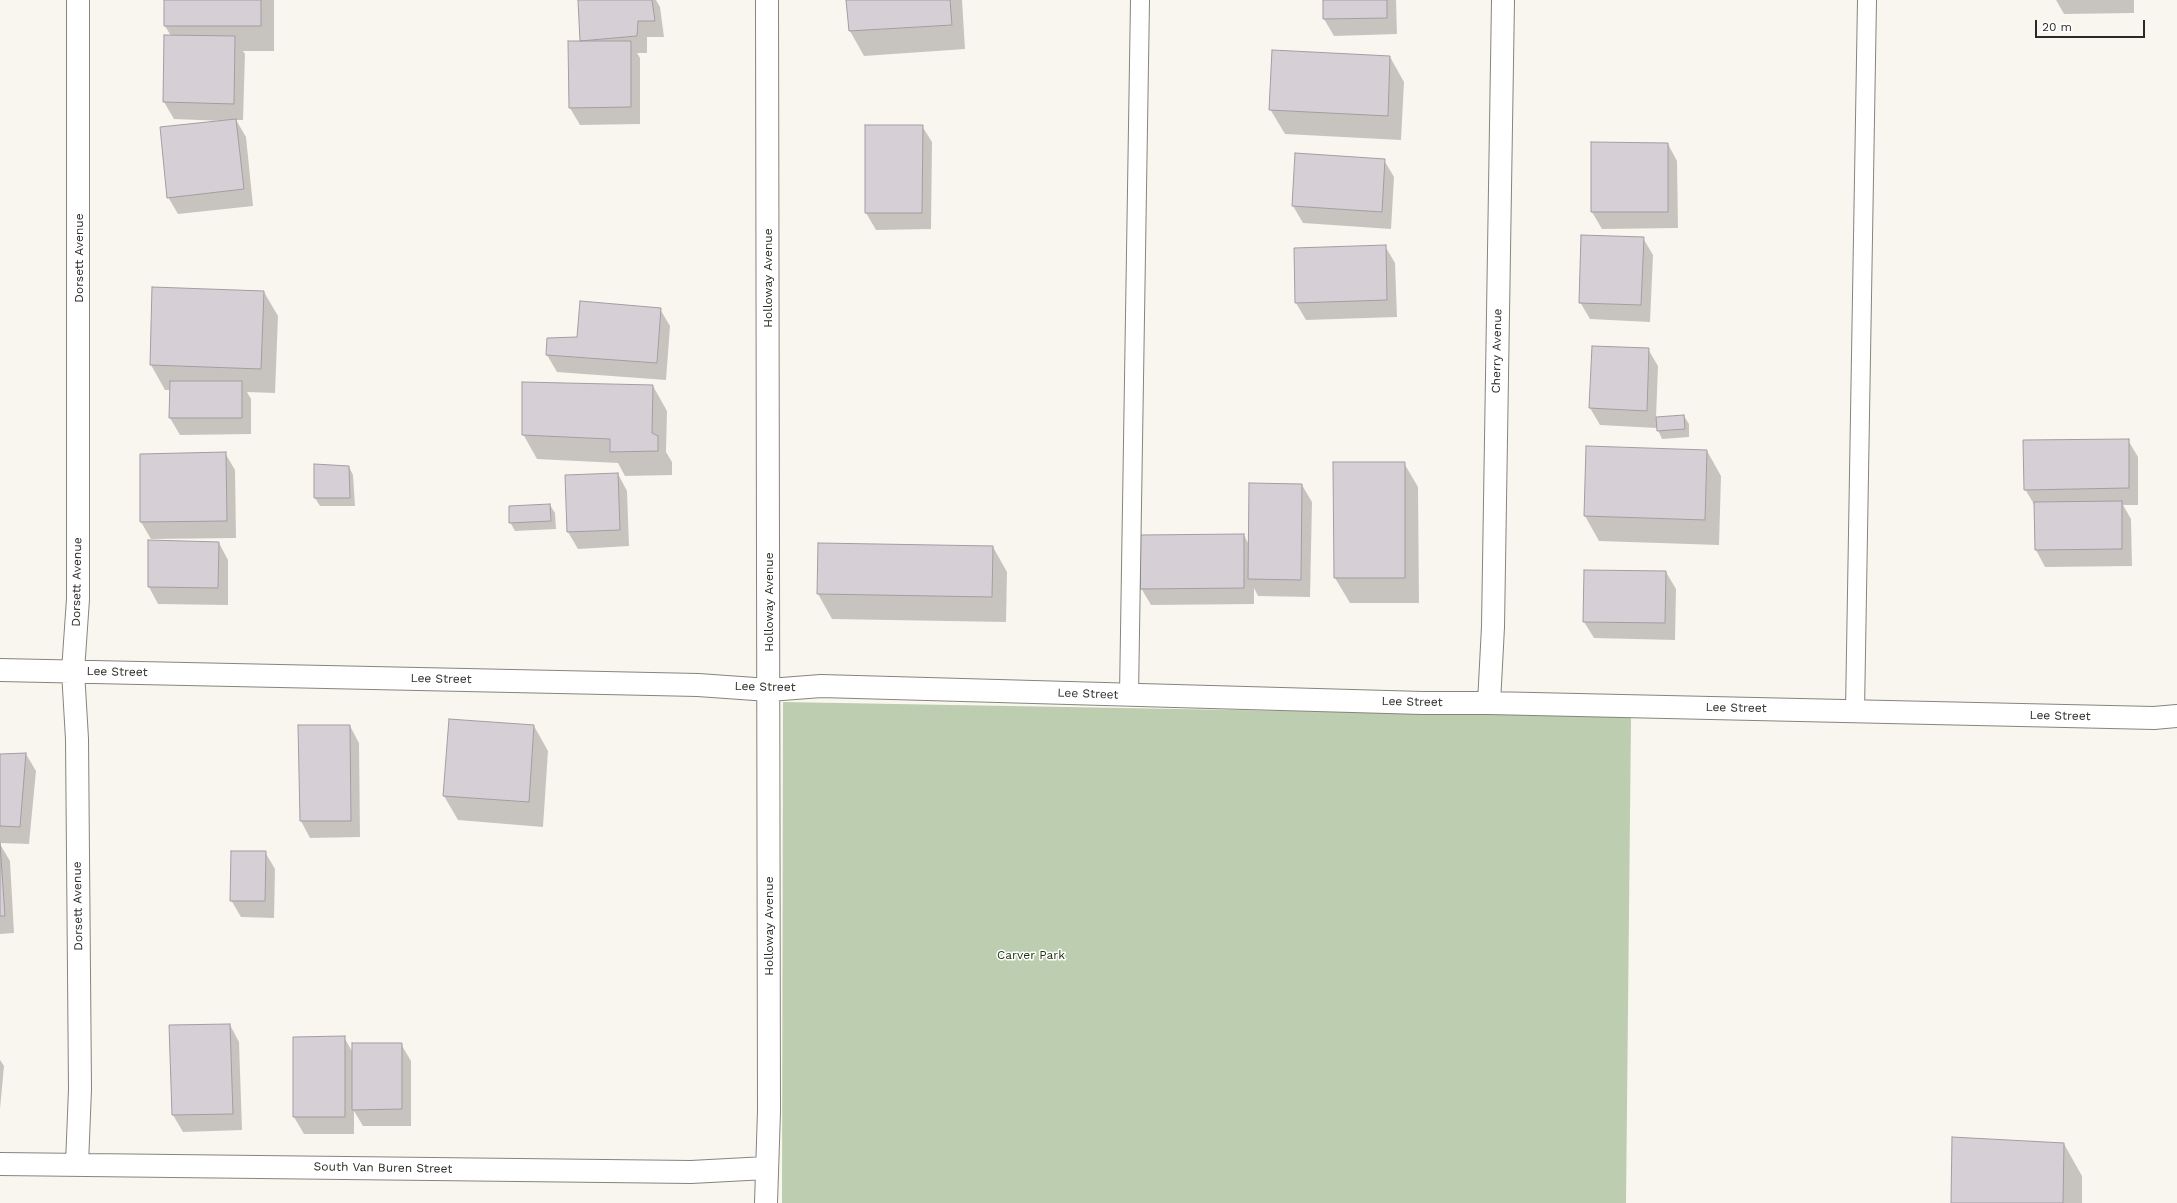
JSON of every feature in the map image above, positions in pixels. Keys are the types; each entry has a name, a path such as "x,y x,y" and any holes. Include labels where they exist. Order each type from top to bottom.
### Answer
{"street":[{"name":"Dorsett Avenue","path":"77,1164 80,1089 77,739 73,671 78,599 78,0"},
{"name":"Holloway Avenue","path":"766,1203 769,1111 768,0"},
{"name":"Cherry Avenue","path":"1489,703 1493,627 1502,0"},
{"name":"Lee Street","path":"0,670 698,685 769,690 821,686 1423,703 1489,703 2154,718 2177,716"},
{"name":"South Van Buren Street","path":"0,1164 691,1172 766,1168"}],"lane":[{"path":"1129,695 1140,0"},
{"path":"1855,711 1867,0"}],"green space":[{"name":"Carver Park","path":"783,702 1631,717 1626,1203 782,1203"}],"building":[{"path":"164,0 261,0 261,26 164,26"},
{"path":"578,0 652,0 655,21 638,21 637,36 580,41"},
{"path":"846,0 950,0 952,25 849,31"},
{"path":"1323,0 1387,0 1387,18 1323,19"},
{"path":"164,35 235,36 234,104 163,102"},
{"path":"568,41 631,41 631,107 569,108"},
{"path":"1272,50 1390,56 1388,116 1269,110"},
{"path":"236,119 244,189 167,198 160,127"},
{"path":"865,125 923,125 922,213 865,213"},
{"path":"1591,142 1668,143 1668,212 1591,212"},
{"path":"1295,153 1385,159 1382,212 1292,206"},
{"path":"1581,235 1644,237 1641,305 1579,303"},
{"path":"1386,245 1387,300 1295,303 1294,248"},
{"path":"152,287 264,291 261,369 150,365"},
{"path":"580,301 661,308 657,363 546,355 547,338 577,337"},
{"path":"1592,346 1649,348 1647,411 1589,408"},
{"path":"170,381 242,381 242,418 169,418"},
{"path":"522,382 653,385 652,433 658,436 658,451 610,452 610,439 522,435"},
{"path":"1684,415 1685,429 1657,431 1656,417"},
{"path":"2129,439 2129,488 2024,490 2023,440"},
{"path":"1586,446 1707,450 1705,520 1584,516"},
{"path":"226,452 227,521 140,522 140,454"},
{"path":"1333,462 1405,462 1405,578 1334,578"},
{"path":"314,464 349,466 350,498 314,498"},
{"path":"618,473 620,530 567,532 565,475"},
{"path":"1249,483 1302,484 1301,580 1248,579"},
{"path":"2122,501 2122,549 2035,550 2034,502"},
{"path":"550,504 551,521 509,523 509,506"},
{"path":"1244,534 1244,588 1140,589 1140,535"},
{"path":"148,540 219,542 218,588 148,587"},
{"path":"818,543 993,546 992,597 817,594"},
{"path":"1584,570 1666,571 1665,623 1583,622"},
{"path":"449,719 534,725 529,802 443,796"},
{"path":"298,725 350,725 351,821 300,821"},
{"path":"26,753 20,827 0,826 0,754"},
{"path":"0,843 5,916 0,916"},
{"path":"231,851 266,851 265,901 230,901"},
{"path":"230,1024 233,1114 172,1115 169,1025"},
{"path":"345,1036 345,1117 293,1117 293,1037"},
{"path":"352,1043 402,1043 402,1109 352,1110"},
{"path":"1952,1137 2064,1143 2063,1203 1951,1203"}]}
